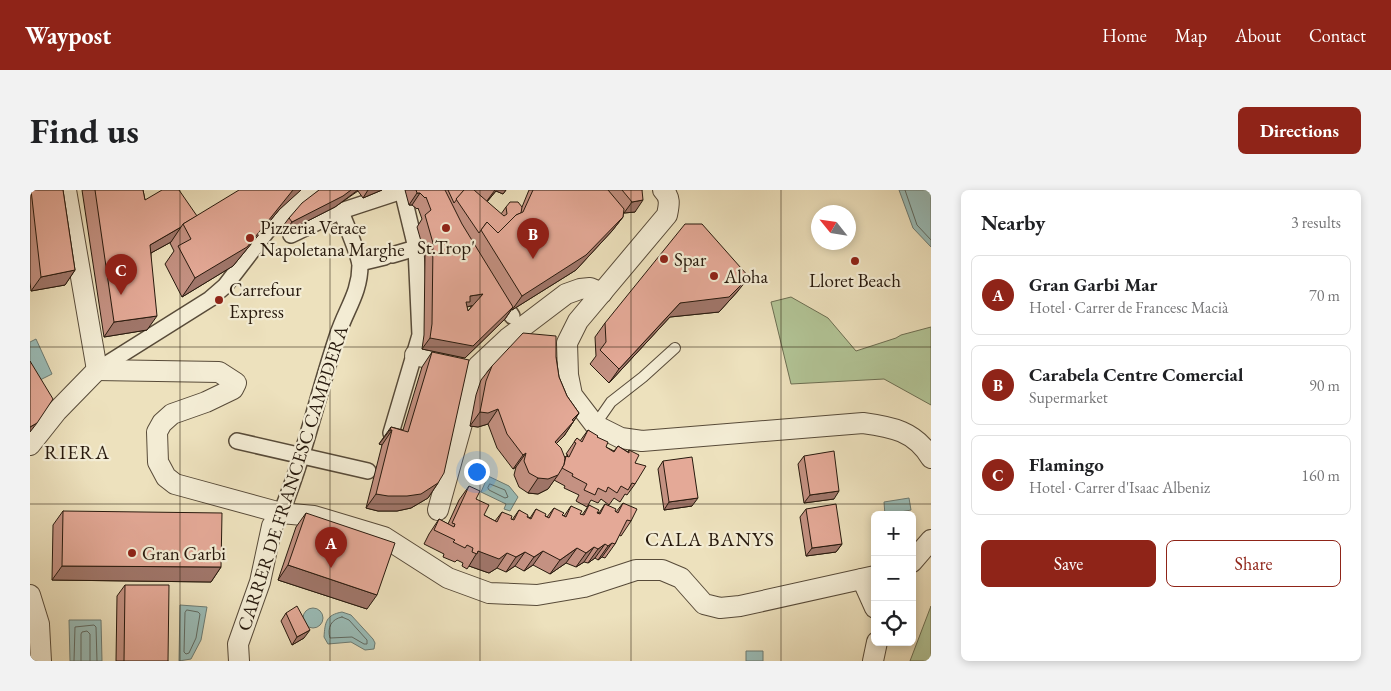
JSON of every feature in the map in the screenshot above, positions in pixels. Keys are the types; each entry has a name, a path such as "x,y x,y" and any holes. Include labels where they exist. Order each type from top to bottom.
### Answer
{"street":[{"path":"66,190 96,370"},
{"path":"30,446 57,411 96,370 218,293 268,230 312,190"},
{"path":"290,235 341,211 402,190 416,248 420,334 392,433"},
{"path":"663,190 670,204 667,215 578,321 567,343 568,375 572,395 594,425 621,438 642,441 863,423 887,426 908,433 926,450 931,458"},
{"name":"CARRER DE FRANCESC CAMPDERA","path":"239,661 238,644 260,582 272,526 281,513 292,485 338,332 354,299 358,285 360,263 341,211"},
{"path":"360,263 416,248"},
{"path":"491,285 512,316"},
{"path":"438,510 478,366 508,338 566,294 590,288 602,293"},
{"path":"415,355 460,365 478,366"},
{"path":"96,370 219,372 236,382 233,389 206,402 172,414 162,423 157,432 158,462 166,477 175,484 281,513 314,516 384,537 448,578 489,593 537,595 584,587 636,570 662,570 681,578 704,604 720,608 740,606 868,578 873,601"},
{"path":"237,441 368,471"},
{"path":"916,557 931,540"},
{"path":"30,595 39,624 41,661"},
{"path":"873,661 876,646"}],"lane":[{"path":"594,425 611,402 643,377 675,348"}],"green space":[{"path":"791,297 828,318 856,351 901,335 931,327 931,405 884,379 791,384 771,302"},
{"path":"931,606 931,661 910,661"}],"water":[{"path":"899,190 931,190 931,247 913,228"},
{"path":"36,339 52,374 38,381 30,365 30,342"},
{"path":"488,476 509,486 518,497 510,511 504,509 506,504 481,492"},
{"path":"909,498 911,510 885,511 884,502"},
{"path":"180,605 207,607 201,640 191,659 179,661"},
{"path":"313,608 320,611 323,618 320,625 313,628 306,625 303,618 306,611"},
{"path":"342,612 351,615 373,639 375,643 374,649 365,650 351,642 328,644 324,637 327,620 333,615"},
{"path":"69,620 101,620 102,661 70,661"},
{"path":"746,651 763,651 763,661 746,661"}],"building":[{"path":"31,190 63,190 75,270 41,277"},
{"path":"95,190 143,190 145,200 162,190 179,190 197,216 150,245 157,316 114,322"},
{"path":"239,190 293,190 247,247 195,278 178,246 191,239 183,224"},
{"path":"319,190 351,190 292,222 289,218 302,203"},
{"path":"416,190 445,190 462,224 513,307 473,346 430,338 432,324 433,243 425,215 431,210 426,197 417,193","holes":["483,294 468,311 466,302 470,302 470,296"]},
{"path":"448,190 464,190 454,203"},
{"path":"464,190 474,190 504,216 507,214 506,207 510,202 518,202 522,207 521,213 516,215 498,233 487,222 479,233 456,199"},
{"path":"533,190 608,190 624,209 623,217 586,255 522,296 481,230 487,222 498,233 516,215 523,212"},
{"path":"622,190 642,190 643,200 632,202"},
{"path":"685,224 702,224 749,277 729,297 680,303 619,369 600,350 606,342 605,323"},
{"path":"523,333 556,336 556,357 559,377 567,396 579,413 555,442 561,448 565,458 564,465 558,475 548,479 538,478 529,473 524,461 526,453 523,455 507,434 498,409 488,413 480,412 486,381 492,366"},
{"path":"432,352 469,360 444,473 438,483 421,494 388,496 376,494 392,430 390,430 391,427 408,432"},
{"path":"30,361 53,399 37,423 30,427"},
{"path":"588,430 608,442 606,447 614,452 618,446 629,453 629,450 639,455 635,463 646,466 635,484 632,483 628,490 621,486 617,493 608,487 606,492 598,488 595,495 584,490 587,484 562,468 566,456 569,457 576,443 574,442 577,438 582,442"},
{"path":"834,451 839,491 810,495 804,456"},
{"path":"692,457 698,498 669,502 663,461"},
{"path":"469,486 480,491 476,499 489,505 484,515 497,522 502,512 512,516 511,519 514,520 519,510 531,519 536,509 546,514 545,516 549,518 554,508 564,513 562,515 566,517 571,506 582,511 580,514 584,515 589,505 599,510 597,513 600,514 605,504 616,509 615,511 618,513 623,503 637,509 631,521 627,520 615,544 612,543 608,546 605,544 598,549 594,547 586,553 577,548 560,560 543,551 534,557 525,552 516,557 507,553 499,559 478,551 477,554 472,552 473,548 467,545 465,548 453,542 455,540 434,530 439,519 454,527 455,524 452,523"},
{"path":"836,504 842,544 812,548 806,509"},
{"name":"Gran Garbi","path":"63,511 222,513 221,567 62,566"},
{"path":"306,513 395,543 377,595 288,565"},
{"path":"125,585 169,585 168,661 124,661"},
{"path":"297,606 310,630 297,637 286,613"}],"place":[{"name":"St.Trop'","path":"446,228"},
{"name":"Pizzeria Verace Napoletana Marghe","path":"250,238"},
{"name":"Carabela Centre Comercial","path":"533,259"},
{"name":"Spar","path":"664,259"},
{"name":"Lloret Beach","path":"855,261"},
{"name":"Aloha","path":"714,276"},
{"name":"Flamingo","path":"121,295"},
{"name":"Carrefour Express","path":"219,300"},
{"name":"Gran Garbi","path":"132,553"},
{"name":"Gran Garbi Mar","path":"331,568"}],"district":[{"name":"RIERA","path":"77,452"},
{"name":"CALA BANYS","path":"710,539"}]}
